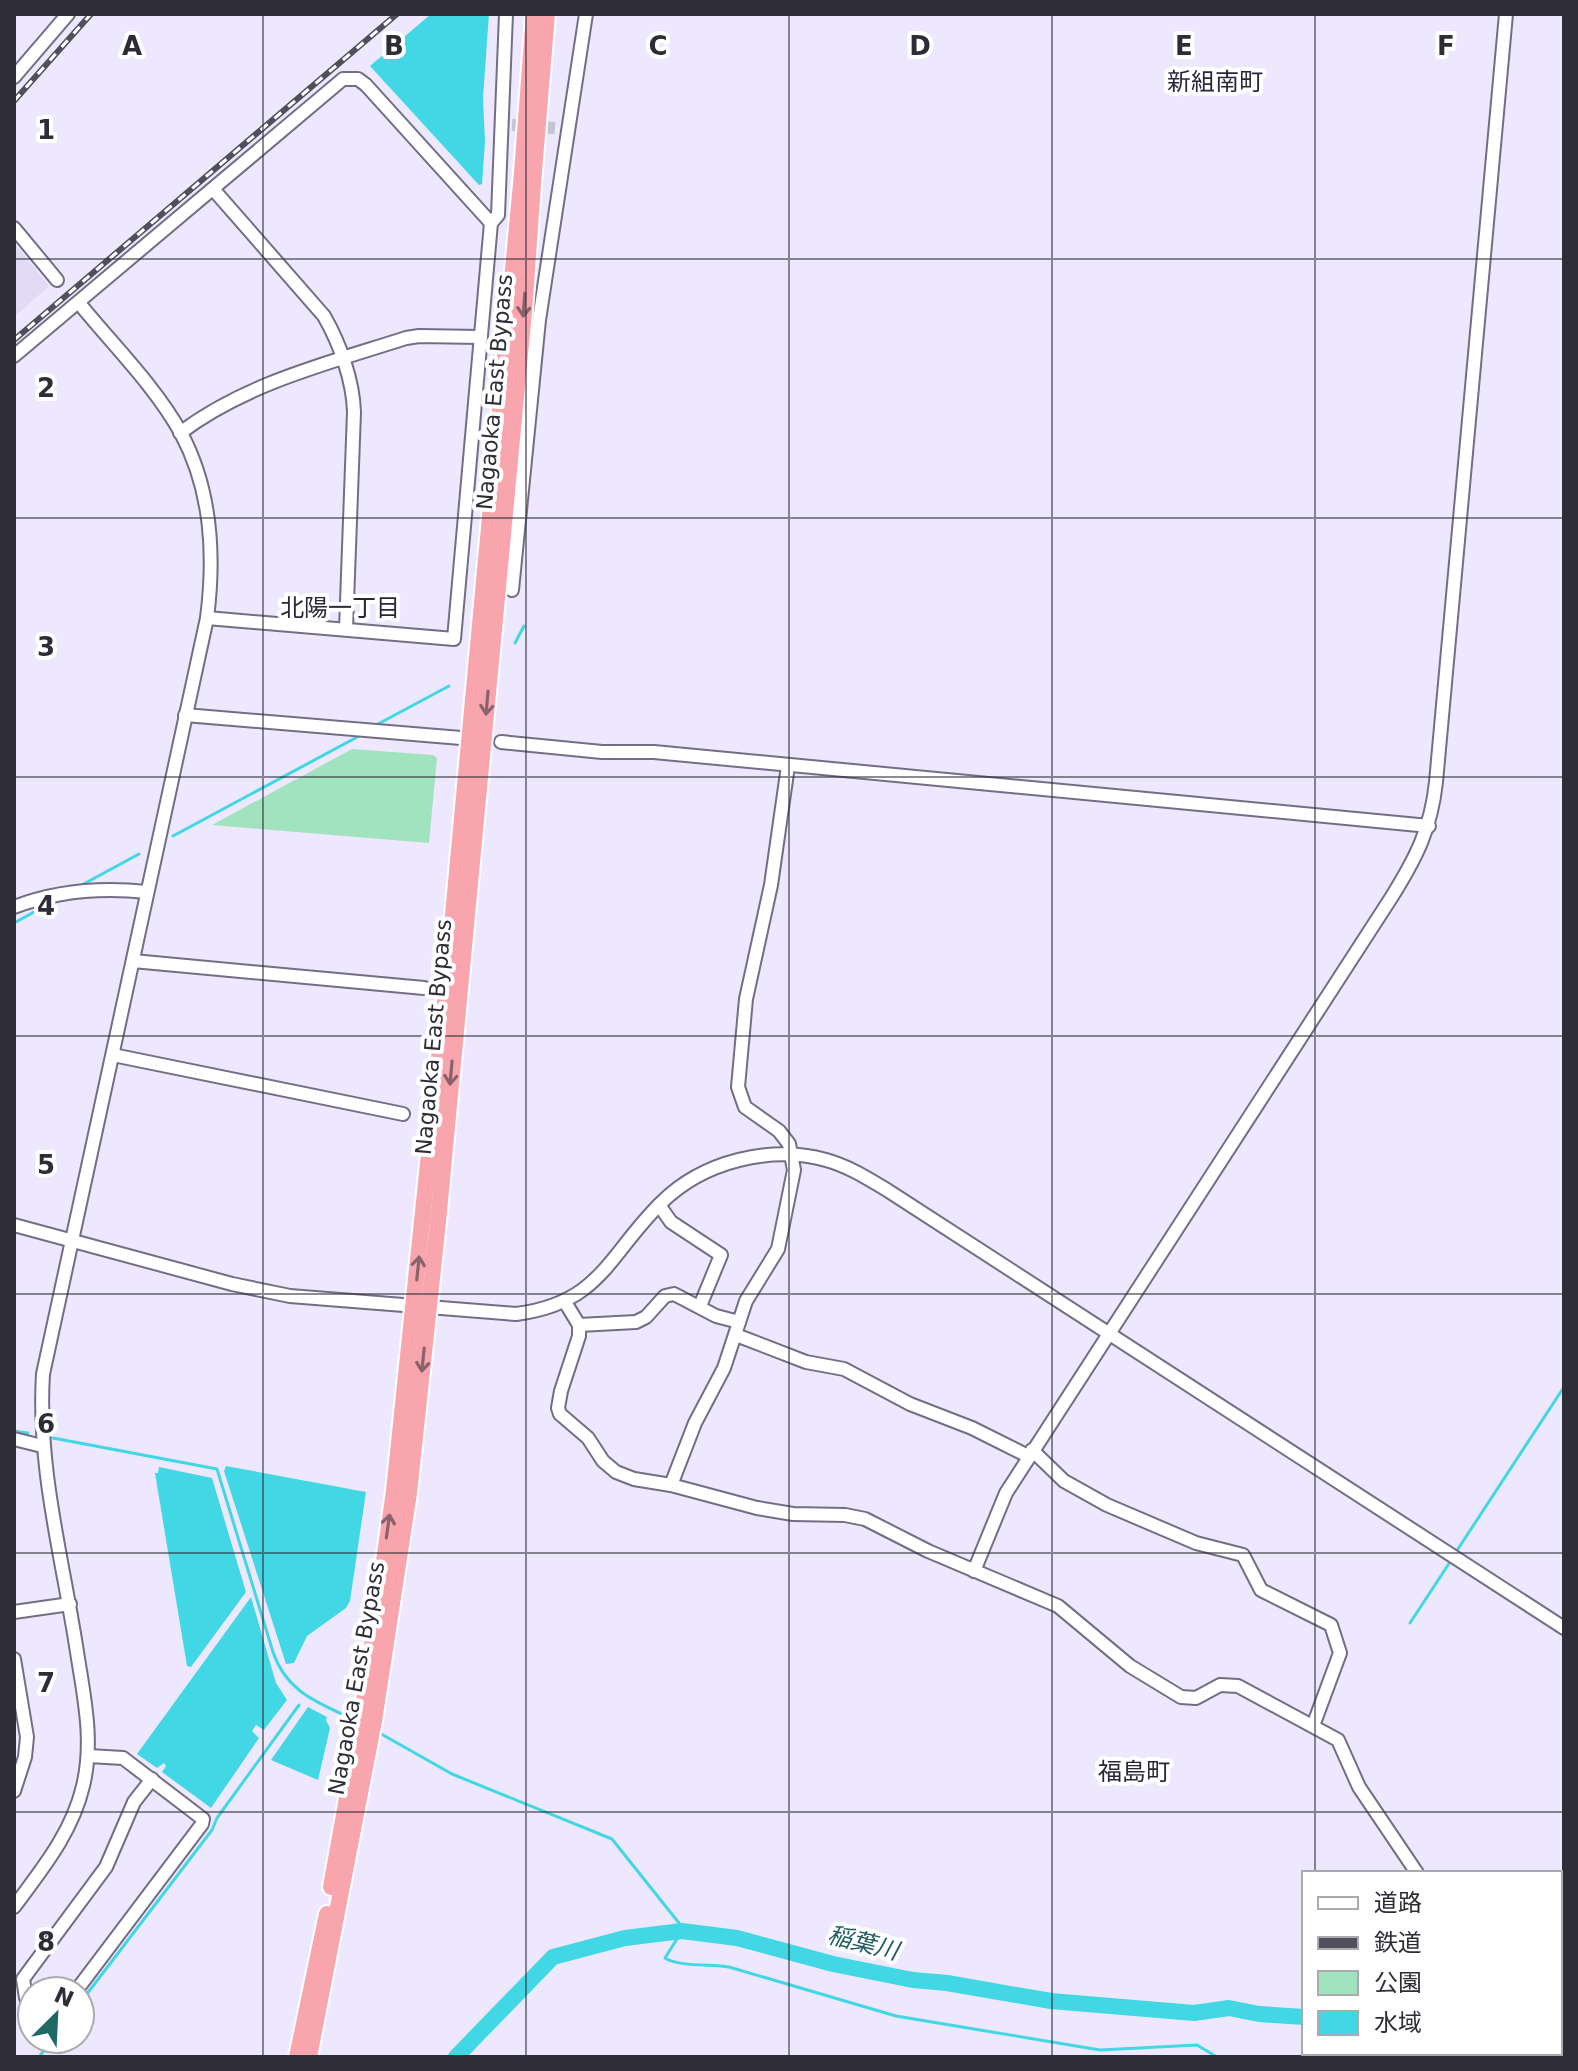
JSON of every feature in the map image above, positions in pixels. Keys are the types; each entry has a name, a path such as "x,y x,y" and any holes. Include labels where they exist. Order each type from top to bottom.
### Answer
{"highway":[{"name":"Nagaoka East Bypass","path":"297,2057 364,1739 409,1493 421,1307 523,328 534,14"},
{"name":"Nagaoka East Bypass","path":"528,172 547,14"},
{"name":"Nagaoka East Bypass","path":"309,2057 364,1739"}],"street":[{"path":"14,77 68,14"},
{"path":"207,618 454,639 491,223 498,215 507,125 506,14"},
{"path":"512,590 562,129 586,14"},
{"path":"974,1571 1006,1493 1030,1453 1410,867 1429,826 1441,735 1506,14"},
{"path":"14,356 343,79 351,78 366,85 491,223"},
{"path":"213,189 324,316 351,385 354,412 346,629"},
{"path":"14,228 57,280"},
{"path":"14,1907 70,1825 83,1787 89,1756 88,1722 42,1446 43,1374 207,618 211,572 209,525 200,479 180,433 153,394 79,303"},
{"path":"180,433 198,419 272,381 419,336 481,337"},
{"path":"185,715 461,738"},
{"path":"501,742 602,752 654,752 1429,826"},
{"path":"671,1485 695,1423 724,1368 750,1293 778,1249 794,1170 793,1155 784,1137 745,1107 738,1087 744,1008 771,885 788,766"},
{"path":"14,907 50,895 76,891 122,889 147,892"},
{"path":"133,961 424,988"},
{"path":"113,1055 403,1114"},
{"path":"14,1225 275,1293 516,1314 565,1302 605,1272 671,1192 711,1169 744,1158 793,1155 825,1160 863,1175 1564,1628"},
{"path":"659,1205 671,1222 721,1255 700,1306"},
{"path":"579,1325 636,1322 646,1317 665,1296 674,1294 806,1362 844,1369 910,1404 1030,1453 1064,1481 1107,1505 1196,1543 1243,1555 1261,1590 1331,1625 1340,1653 1313,1726"},
{"path":"565,1302 579,1325 578,1343 559,1401 560,1414 588,1438 603,1461 616,1472 634,1479 784,1512 865,1519 912,1544 1058,1606 1130,1666 1181,1697 1196,1698 1220,1685 1238,1686 1338,1740 1359,1787 1416,1871"},
{"path":"14,1439 42,1446"},
{"path":"14,1612 70,1604"},
{"path":"14,1659 27,1737 25,1757 14,1791"},
{"path":"88,1975 202,1824 201,1816 123,1758 89,1756"},
{"path":"26,1975 106,1867 134,1802 152,1779"}],"shaded area":[{"path":"14,243 49,286 14,317"}],"green space":[{"path":"352,749 433,755 437,758 429,843 212,825"}],"water":[{"path":"431,14 489,14 483,98 485,142 482,184 479,185 370,66"},
{"path":"226,1466 366,1492 350,1601 346,1608 307,1636 294,1663 286,1664 224,1471"},
{"path":"159,1467 212,1478 246,1592 191,1667 187,1666 155,1473 158,1473"},
{"path":"251,1597 276,1683 287,1700 264,1730 256,1725 252,1731 259,1738 211,1808 162,1772 166,1766 164,1763 157,1768 137,1754"},
{"path":"308,1707 327,1717 330,1728 318,1780 271,1760"}],"waterway":[{"path":"515,643 524,626"},
{"path":"378,724 449,686"},
{"path":"173,836 361,735"},
{"path":"80,886 139,854"},
{"path":"14,923 56,900"},
{"path":"1456,1552 1564,1387"},
{"path":"14,1431 28,1433"},
{"path":"53,1438 217,1469 279,1666 306,1695 355,1720"},
{"path":"1410,1623 1452,1559"},
{"path":"96,1982 212,1830 217,1818 299,1705"},
{"path":"376,1731 452,1774 612,1839 679,1923 682,1931 665,1958 671,1961 729,1967 896,2016 1100,2050 1197,2045 1217,2057"},
{"name":"稲葉川","path":"456,2057 553,1957 625,1938 682,1931 737,1938 833,1964 913,1980 1051,2001 1194,2013 1229,2008 1302,2017"}],"tunnel":[{"path":"512,125 555,128"}],"railway":[{"path":"14,101 91,14"},
{"path":"14,340 397,14"}],"district":[{"name":"新組南町","path":"1215,82"},
{"name":"北陽一丁目","path":"340,608"},
{"name":"福島町","path":"1134,1772"}]}
